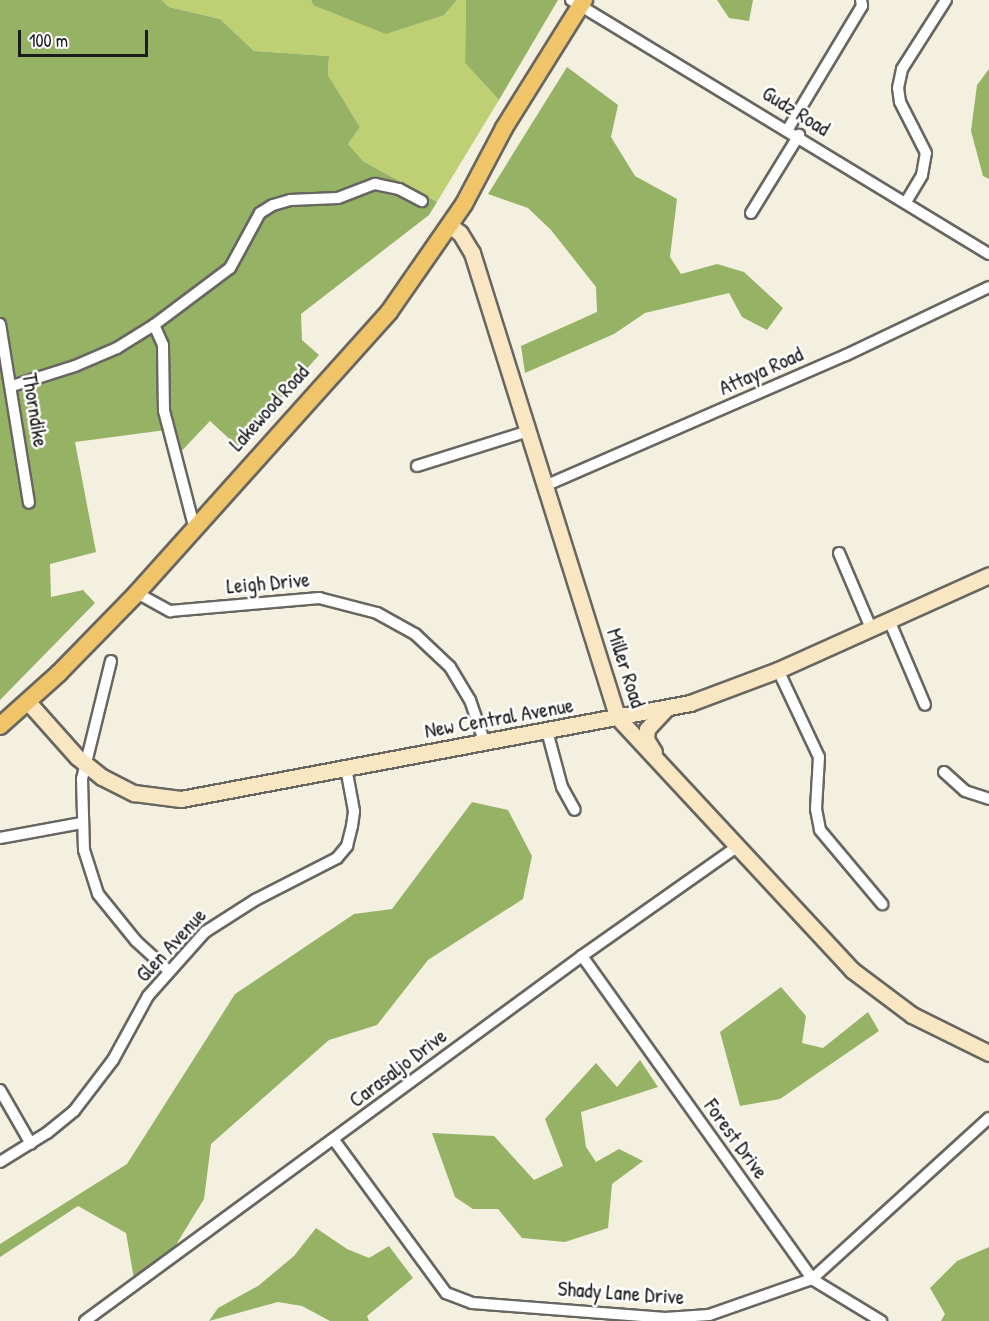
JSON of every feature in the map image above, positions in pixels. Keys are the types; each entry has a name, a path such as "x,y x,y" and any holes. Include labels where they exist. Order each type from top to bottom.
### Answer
{"main road":[{"name":"Lakewood Road","path":"0,726 28,702 137,593 194,526 389,312 450,226 579,2"}],"street":[{"path":"788,129 862,6 861,0"},
{"path":"906,202 922,175 926,153 900,102 898,88 902,69 946,0"},
{"name":"Gudz Road","path":"579,2 800,135 989,254"},
{"path":"751,213 800,135"},
{"path":"12,386 75,366 117,348 154,325 230,268 261,213 273,205 290,200 338,198 375,184 399,189 422,201"},
{"name":"Miller Road","path":"450,226 460,233 472,254 547,485 618,718 735,848 852,970 885,998 989,1053"},
{"name":"Attaya Road","path":"547,485 846,355 989,287"},
{"name":"Thorndike","path":"0,324 12,386 29,503"},
{"path":"154,325 163,345 164,411 194,526"},
{"path":"417,466 529,431"},
{"path":"839,553 871,628"},
{"name":"New Central Avenue","path":"28,702 85,764 134,794 157,799 220,793 667,708 778,670 989,575"},
{"name":"Leigh Drive","path":"137,593 170,611 319,598 377,613 415,634 450,667 470,700 484,741"},
{"path":"889,620 925,705"},
{"path":"111,661 85,764 82,823 84,850 98,894 136,941 169,971"},
{"path":"778,670 819,757 816,809 820,830 882,904"},
{"path":"667,708 652,722 646,739 667,772"},
{"path":"547,730 562,787 575,810"},
{"name":"Glen Avenue","path":"0,1162 31,1144 80,1103 113,1060 148,996 205,932 226,916 337,858 347,846 354,810 345,768"},
{"path":"944,772 965,791 989,799"},
{"path":"0,838 82,823"},
{"name":"Carasaljo Drive","path":"85,1321 582,956 735,848"},
{"name":"Forest Drive","path":"582,956 812,1280 881,1321"},
{"path":"0,1090 31,1144"},
{"name":"Shady Lane Drive","path":"334,1140 441,1288 472,1303 666,1318 695,1317 737,1307 812,1280 989,1118"}],"green space":[{"path":"0,0 162,0 169,7 220,19 254,51 329,56 328,75 360,127 348,144 363,161 437,202 429,215 301,314 302,340 319,355 238,447 210,421 173,460 166,430 75,442 96,552 50,564 51,597 83,590 95,603 0,700"},
{"path":"162,0 311,0 313,5 444,15 457,0 466,0 465,63 499,100 437,202 363,161 348,144 360,127 328,75 329,56 254,51 220,19 169,7"},
{"path":"311,0 457,0 444,15 386,34 313,5"},
{"path":"466,0 558,0 499,100 465,63"},
{"path":"717,0 753,0 749,21 729,18"},
{"path":"567,67 618,105 611,137 635,176 677,199 670,257 681,274 717,264 744,272 783,308 767,330 742,317 729,293 645,313 614,334 525,373 521,346 597,312 596,287 551,230 528,208 488,194"},
{"path":"989,69 989,179 983,176 971,131 977,85"},
{"path":"472,802 508,810 532,856 523,899 428,960 377,1025 329,1040 211,1144 204,1199 171,1253 134,1279 126,1233 78,1206 0,1257 0,1244 127,1164 235,994 354,914 392,909"},
{"path":"781,987 806,1016 802,1043 823,1048 868,1012 879,1031 780,1099 740,1106 720,1032"},
{"path":"640,1060 658,1087 581,1112 586,1147 596,1162 619,1149 643,1161 612,1184 608,1228 565,1242 522,1238 498,1209 473,1209 455,1197 432,1133 494,1136 534,1180 563,1166 545,1119 596,1063 617,1087"},
{"path":"316,1228 347,1249 369,1258 389,1246 413,1278 367,1316 369,1321 330,1321 302,1306 278,1302 209,1321 218,1308 258,1286 294,1256"},
{"path":"989,1247 989,1321 941,1321 945,1314 930,1288 957,1261"}]}
